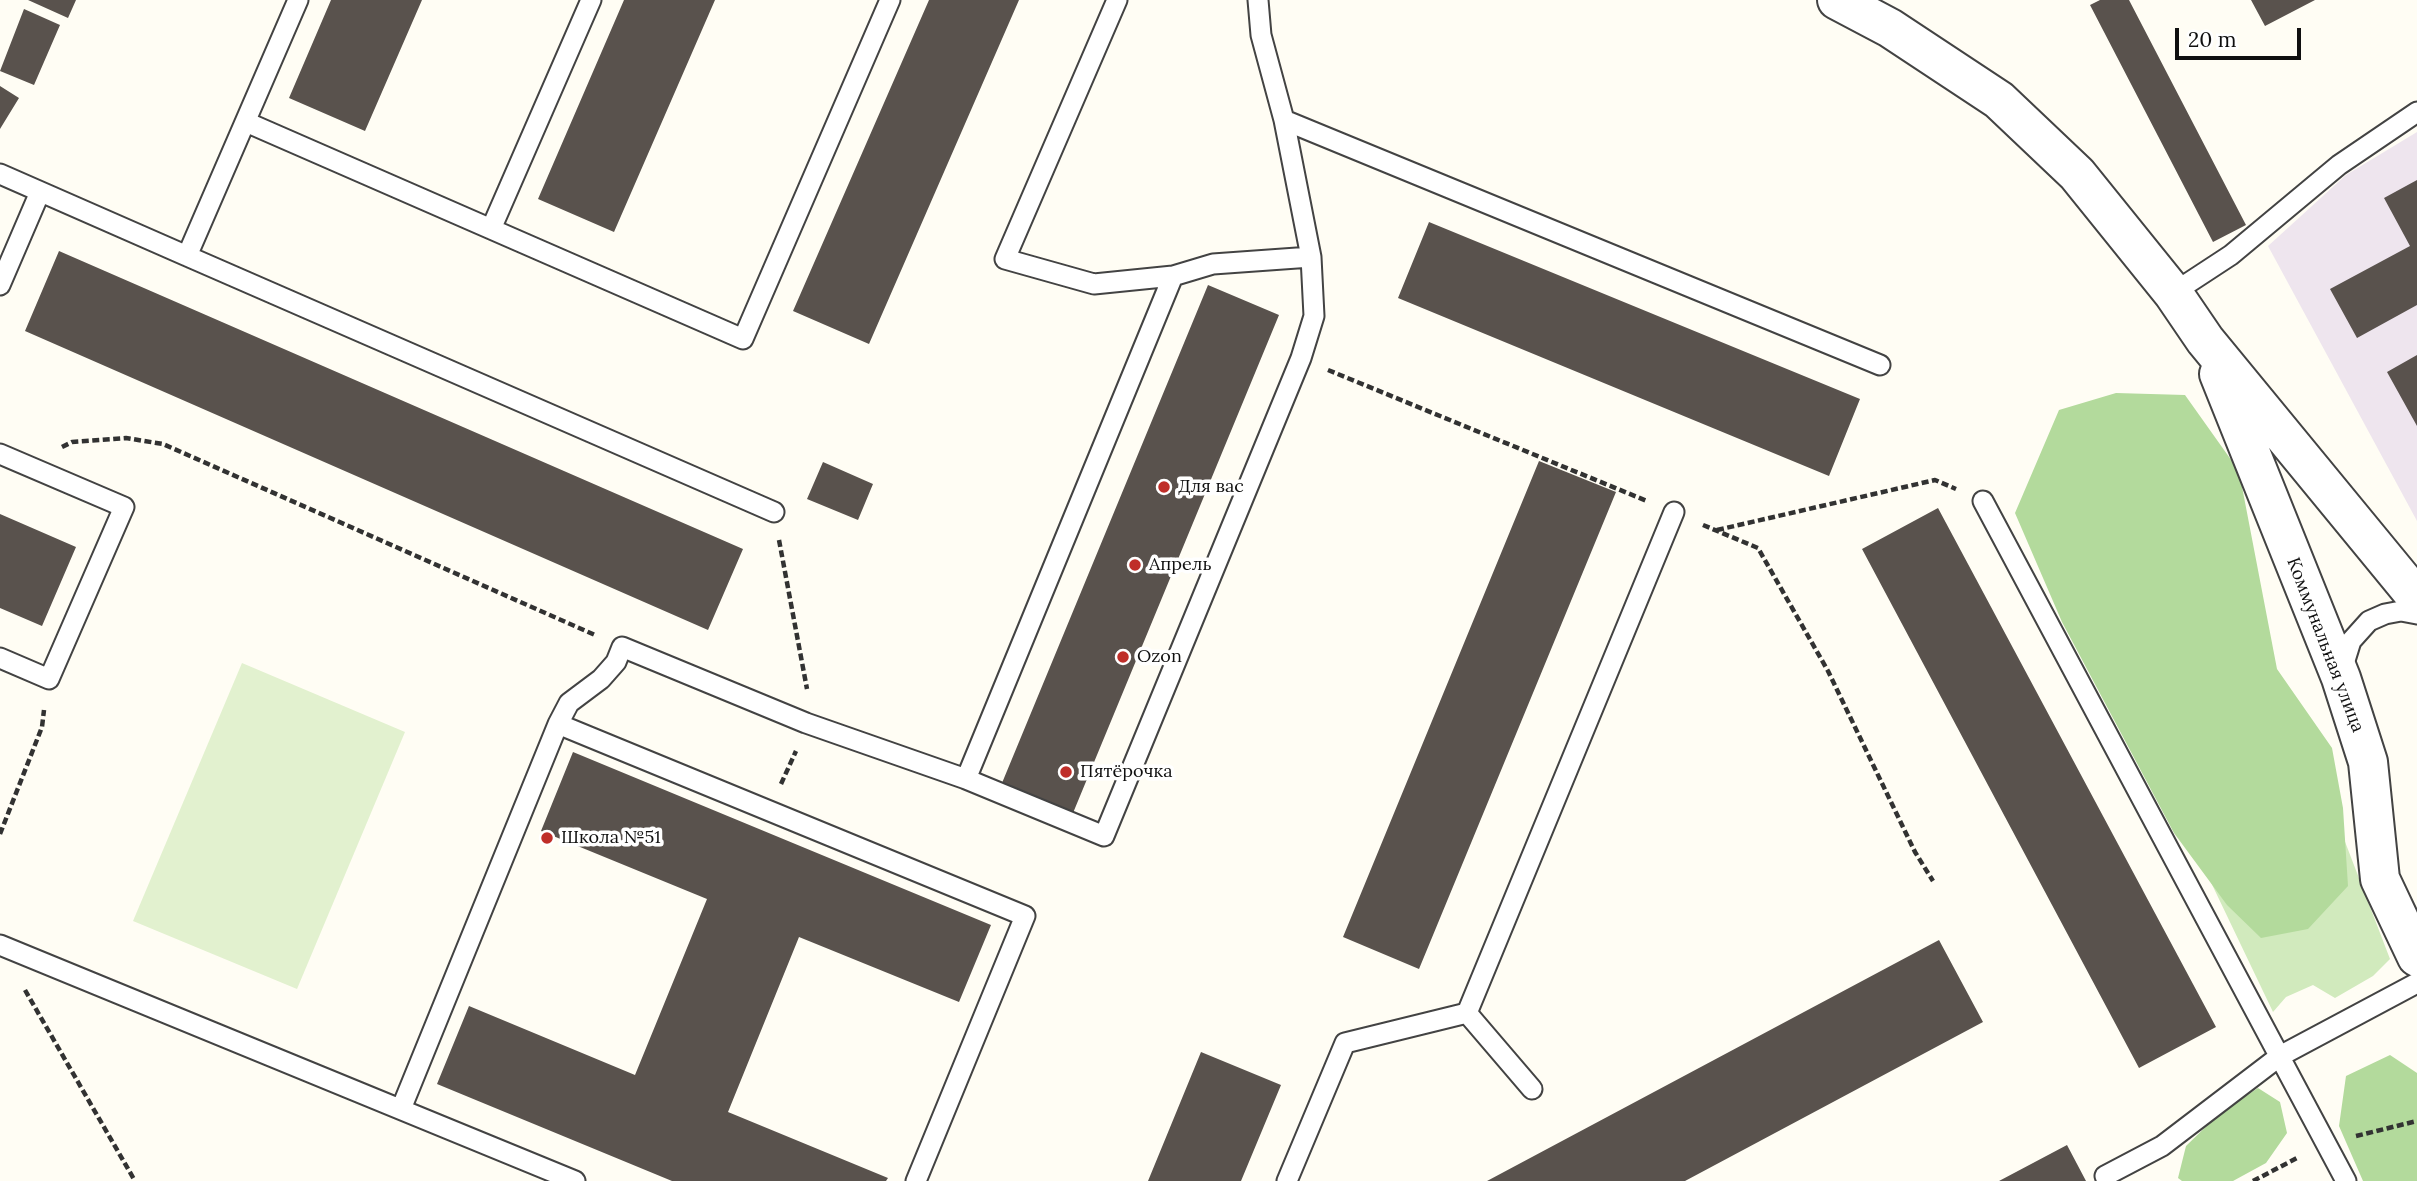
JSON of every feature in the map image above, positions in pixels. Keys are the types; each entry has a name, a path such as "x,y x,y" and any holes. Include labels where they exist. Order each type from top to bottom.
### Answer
{"street":[{"name":"Коммунальная улица","path":"1837,0 1890,28 1999,100 2077,174 2173,293 2205,340 2417,598"},
{"name":"Коммунальная улица","path":"2205,340 2341,678 2368,762 2380,879 2417,957"}],"lane":[{"path":"187,256 298,0"},
{"path":"491,229 591,0"},
{"path":"246,122 743,339 890,0"},
{"path":"1117,0 1005,258 1094,284 1173,276 1213,264 1311,257"},
{"path":"401,1109 558,724 569,703 601,679 616,662 622,647 806,723 965,779 1104,836 1301,358 1314,316 1311,257 1284,120 1261,35 1258,0"},
{"path":"2173,293 2231,255 2339,165 2417,112"},
{"path":"1284,120 1880,365"},
{"path":"0,174 774,512"},
{"path":"0,285 40,192"},
{"path":"965,779 1173,276"},
{"path":"0,454 124,507 49,679 0,657"},
{"path":"1983,501 2346,1181"},
{"path":"1467,1013 1674,512"},
{"path":"2341,678 2351,641 2369,621 2401,611 2417,614"},
{"path":"558,724 1025,916 916,1181"},
{"path":"0,945 575,1181"},
{"path":"2105,1176 2162,1146 2280,1056 2417,983"},
{"path":"1467,1013 1532,1088"},
{"path":"1287,1181 1345,1043 1467,1013"}],"path":[{"path":"1301,358 1758,548 1828,671 1915,852 1933,881"},
{"path":"23,464 72,442 126,438 163,444 622,647"},
{"path":"1716,530 1935,480 1983,501"},
{"path":"769,811 810,718 774,512"},
{"path":"0,834 42,727 49,679"},
{"path":"20,982 135,1181"},
{"path":"2253,1181 2326,1143 2417,1121"}],"shaded area":[{"path":"2417,132 2417,521 2268,246 2346,175"}],"green space":[{"path":"2116,393 2185,395 2239,471 2277,669 2332,748 2343,808 2348,886 2308,929 2261,938 2227,905 2174,833 2062,622 2015,513 2059,410"},
{"path":"242,663 405,732 297,989 133,921"},
{"path":"2329,800 2390,959 2373,976 2335,998 2313,985 2286,997 2273,1012 2184,826"},
{"path":"2390,1055 2417,1073 2417,1181 2363,1181 2339,1126 2346,1076"},
{"path":"2258,1088 2280,1102 2287,1133 2266,1163 2233,1181 2182,1181 2178,1178 2186,1146 2221,1112"}],"building":[{"path":"28,0 76,0 68,18"},
{"path":"331,0 422,0 365,131 289,98"},
{"path":"624,0 715,0 614,232 538,199"},
{"path":"929,0 1019,0 869,344 793,311"},
{"path":"2100,0 2129,0 2246,225 2213,242 2090,5"},
{"path":"2251,0 2315,0 2265,26"},
{"path":"24,9 60,25 34,85 0,71"},
{"path":"0,86 19,98 0,129"},
{"path":"2417,180 2417,305 2357,338 2330,289 2410,246 2384,198"},
{"path":"1429,222 1860,399 1829,476 1398,298"},
{"path":"59,251 743,549 708,630 25,331"},
{"path":"1208,285 1279,315 1073,813 1002,783"},
{"path":"2417,355 2417,426 2387,372"},
{"path":"1539,461 1616,492 1419,969 1343,937"},
{"path":"823,462 873,484 858,520 807,499"},
{"path":"1938,508 2216,1027 2139,1068 1862,549"},
{"path":"0,514 76,547 42,626 0,608"},
{"path":"573,752 991,925 959,1002 799,937 728,1112 888,1178 886,1181 672,1181 437,1084 469,1006 635,1075 707,899 541,831"},
{"path":"1939,940 1983,1022 1685,1181 1487,1181"},
{"path":"1201,1052 1281,1085 1241,1181 1148,1181"},
{"path":"2067,1145 2086,1181 1999,1181"}],"place":[{"name":"Для вас","path":"1164,487"},
{"name":"Апрель","path":"1135,565"},
{"name":"Ozon","path":"1123,657"},
{"name":"Пятёрочка","path":"1066,772"},
{"name":"Школа №51","path":"547,838"}]}
